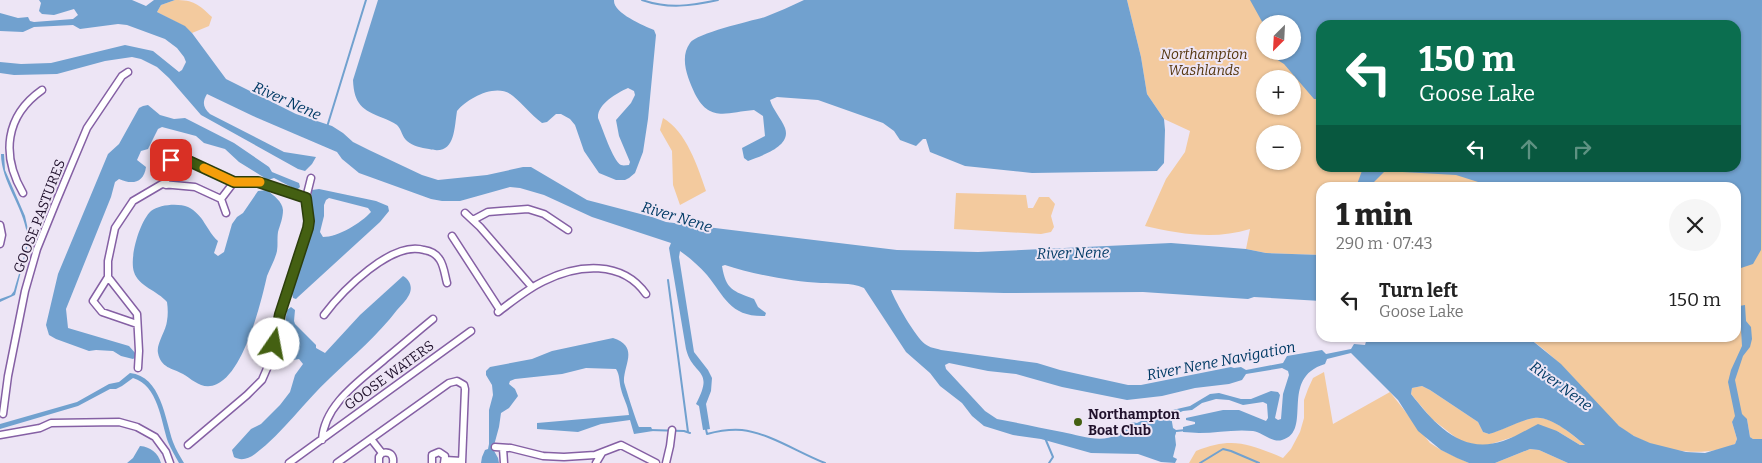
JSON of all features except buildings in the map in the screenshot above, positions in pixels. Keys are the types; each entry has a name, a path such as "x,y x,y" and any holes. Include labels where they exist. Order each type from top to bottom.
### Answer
{"street":[{"name":"GOOSE PASTURES","path":"3,414 8,376 25,291 37,249 87,128 122,76 128,72"},
{"name":"GOOSE PASTURES","path":"24,193 11,166 9,153 10,135 14,124 31,97 42,90"},
{"path":"166,185 167,168 171,160 180,157 234,182 258,182 306,198"},
{"path":"188,445 240,402 262,380 272,357 280,314 308,228 306,198 311,178"},
{"path":"221,199 234,182"},
{"path":"138,324 102,312 93,301 108,277 108,261 115,228 133,201 162,184 195,187 221,199 226,213"},
{"path":"473,220 488,212 528,209 544,214 568,230"},
{"path":"465,214 473,220 532,287"},
{"path":"0,225 2,235 0,244"},
{"path":"452,236 499,311 532,287 553,277 586,268 609,269 625,274 642,288 646,294"},
{"path":"324,315 346,290 374,266 391,255 410,248 428,251 437,256 442,264 446,283"},
{"path":"108,277 137,314 138,368"},
{"name":"GOOSE WATERS","path":"322,440 328,418 347,392 433,319"},
{"name":"GOOSE WATERS","path":"289,463 471,332"},
{"path":"336,463 449,383 457,381 464,385 465,389 462,462 445,462 443,453 435,452 431,457 432,463"},
{"path":"0,435 34,429 51,423 119,422 136,427 155,437 166,452 170,463"},
{"path":"666,463 672,430"},
{"path":"370,439 382,454"},
{"path":"495,447 550,456 589,456 621,445 656,463"},
{"path":"503,448 504,463"},
{"path":"379,463 379,457 386,452 391,454 394,459 393,463"},
{"path":"596,463 602,453"}],"green space":[{"path":"175,0 191,2 199,6 212,17 209,26 192,33 184,26 157,12 161,5"},
{"name":"Northampton Washlands","path":"1127,0 1762,0 1762,439 1750,437 1747,419 1732,422 1737,439 1735,444 1721,449 1691,452 1675,450 1645,441 1619,426 1561,365 1534,342 1741,342 1741,182 1316,182 1316,255 1266,253 1246,249 1250,229 1224,234 1198,235 1145,226 1166,179 1185,152 1190,131 1164,119 1147,94 1141,57"},
{"path":"663,118 685,140 706,191 680,205 673,185 672,151 660,130"},
{"path":"956,193 1026,195 1028,208 1033,208 1039,197 1049,197 1055,204 1051,216 1054,227 1051,232 1041,234 954,229"},
{"path":"1324,372 1333,424 1390,392 1430,443 1469,463 1189,463 1196,451 1209,446 1231,443 1261,449 1283,458 1291,449 1300,432 1304,418 1304,400 1313,378"},
{"path":"1422,386 1478,422 1483,432 1489,434 1523,421 1541,418 1555,423 1585,445 1580,445 1557,431 1513,437 1488,445 1475,445 1459,440 1432,419 1411,394 1412,388"},
{"path":"1530,449 1539,450 1568,463 1495,463"}],"water":[{"name":"River Nene","path":"39,0 132,0 146,6 154,0 175,0 161,5 157,12 185,26 226,79 296,114 332,126 353,142 422,175 438,180 487,175 531,167 587,200 666,222 897,250 978,252 1171,243 1246,249 1266,253 1316,255 1316,301 1254,297 1248,299 1143,292 1004,293 891,290 911,327 925,344 931,347 1037,363 1128,385 1141,385 1231,367 1241,367 1246,370 1283,363 1287,356 1322,350 1326,354 1351,349 1354,344 1365,345 1366,342 1534,342 1561,364 1619,426 1634,436 1650,443 1686,452 1705,453 1735,444 1737,439 1732,422 1735,416 1728,382 1731,370 1742,346 1741,306 1745,305 1746,321 1751,327 1752,339 1750,347 1743,356 1735,380 1742,414 1747,419 1750,437 1762,439 1762,463 1568,463 1539,450 1530,449 1495,463 1469,463 1441,450 1418,431 1398,400 1351,353 1327,359 1325,364 1311,371 1303,381 1299,392 1296,426 1291,435 1282,440 1271,439 1253,431 1183,432 1183,427 1195,424 1195,422 1186,420 1186,418 1223,410 1239,410 1266,421 1268,418 1267,404 1263,402 1243,405 1229,400 1216,399 1202,403 1192,410 1183,411 1171,416 1173,428 1176,430 1176,445 1173,457 1177,459 1175,463 1161,462 1138,454 1091,453 1041,439 1013,435 984,426 972,416 962,403 940,386 930,373 906,352 864,288 848,284 785,279 725,265 722,266 728,285 741,294 754,299 758,307 766,313 765,316 753,315 744,313 730,304 704,272 680,251 679,257 694,352 712,378 711,391 706,404 710,429 703,430 699,406 696,404 701,392 703,378 689,358 686,349 669,248 671,243 592,217 544,195 520,188 510,187 460,201 431,199 359,173 342,159 337,152 207,94 204,105 210,114 284,152 316,157 305,171 298,169 201,115 169,78 157,67 141,59 132,57 105,61 57,74 14,75 0,73 0,62 21,64 51,63 125,45 153,51 179,72 186,62 177,48 165,39 127,25 118,24 80,29 73,25 34,27 23,32 0,31 0,13 18,18 28,17 30,21 34,22 73,19 78,15 74,9 54,15 42,14 39,11 41,3","holes":["949,363 988,371 1016,374 1062,387 1127,400 1229,384 1242,380 1246,374 1282,368 1288,371 1289,375 1283,394 1281,419 1275,418 1280,395 1278,392 1271,391 1251,399 1241,399 1219,393 1210,394 1190,406 1155,414 1137,423 1132,422 1117,435 1099,439 997,419 985,411 946,369 945,365","1422,386 1478,422 1483,432 1489,434 1523,421 1540,418 1561,427 1585,445 1580,445 1557,431 1538,424 1503,441 1474,444 1462,440 1440,426 1411,394 1412,388"]},
{"path":"378,0 614,0 615,5 623,14 654,30 656,35 643,152 635,173 625,180 616,180 599,173 584,151 575,125 570,119 561,114 556,114 547,122 542,123 517,99 506,92 491,91 483,93 462,106 457,111 452,140 444,149 438,150 412,144 405,139 397,125 360,105 355,95 353,80","holes":["628,88 634,91 635,95 631,103 616,120 619,136 630,162 629,165 621,165 611,151 598,118 601,108 609,100"]},
{"path":"804,0 1127,0 1141,57 1147,94 1164,119 1164,163 1157,171 1032,173 965,166 930,152 926,139 923,139 916,146 900,140 894,131 883,123 818,100 777,97 770,100 785,128 786,135 784,140 774,150 748,161 744,158 742,148 765,136 763,116 754,110 720,114 707,109 695,94 687,75 685,55 687,49 690,43 703,35 765,17"},
{"path":"1250,0 1762,0 1761,250 1753,264 1741,268 1741,182 1478,182 1456,175 1403,172 1741,172 1741,20 1316,20 1316,99 1301,84 1301,70 1289,70 1278,60 1301,60 1301,15 1258,15"},
{"path":"148,105 160,115 174,119 185,118 234,143 269,167 272,172 299,183 300,187 297,190 274,178 268,180 239,162 225,149 204,143 196,136 162,127 158,129 148,149 141,151 137,160 146,167 143,176 133,182 119,179 115,182 111,197 66,309 68,328 129,346 136,354 136,357 133,359 121,356 113,351 89,351 56,339 49,335 46,325 58,274 108,154 119,144 139,108"},
{"path":"1,154 4,154 5,170 25,216 29,234 15,295 0,302 0,299 11,295 14,291 27,240 25,224 4,174"},
{"path":"1362,172 1384,172 1374,182 1358,182"},
{"path":"319,189 376,201 388,206 389,211 380,222 296,299 293,298 293,284 311,228 312,190","holes":["329,198 368,208 371,212 349,229 335,235 323,237 320,232 324,216 324,205"]},
{"path":"267,190 279,201 283,213 278,232 277,251 267,276 250,336 243,352 227,377 212,386 194,382 183,374 164,365 159,358 158,349 167,321 167,302 144,285 134,272 134,249 139,231 147,216 155,209 175,205 188,207 198,214 218,241 214,253 218,256 224,252 232,224 237,217 243,213 258,191"},
{"path":"403,276 410,284 409,295 382,328 321,387 285,427 255,454 242,459 234,457 232,450 251,429 261,424 280,405 290,392 295,375 303,364 299,359 293,360 285,355 282,341 287,310 291,307 295,310 295,324 316,345 316,348 325,353 360,315"},
{"path":"613,338 626,346 628,351 624,382 639,427 651,427 653,431 634,434 630,420 601,424 578,432 537,429 537,423 629,415 616,369 586,368 562,374 515,379 510,381 509,384 515,389 518,396 509,408 501,413 493,449 499,463 481,463 489,444 489,410 493,395 492,385 486,375 486,371 490,367 532,359 552,351"},
{"path":"130,373 140,376 149,382 155,390 164,411 173,442 184,463 179,463 169,445 153,396 148,388 133,378 122,386 110,389 78,406 0,429 0,424 77,402 109,384 119,382"},
{"path":"140,446 154,451 161,463 127,463 133,458"}],"waterway":[{"path":"327,127 366,0"},
{"path":"642,0 670,6 718,0"},
{"path":"668,280 688,432"},
{"path":"706,429 707,434 720,431 742,430 763,435 825,463"},
{"path":"650,430 684,431 690,433"},
{"path":"1176,431 1186,430"},
{"path":"1045,438 1053,457 1049,463"},
{"path":"1200,463 1223,449 1259,463"}],"slow traffic":[{"path":"204,168 234,182 260,182"}],"place":[{"name":"Northampton Boat Club","path":"1078,422"}],"route":[{"path":"171,160 180,157 234,182 258,182 306,198 308,228 280,314 274,344"}],"water label":[{"name":"River Nene Navigation","path":"1221,361"}]}
